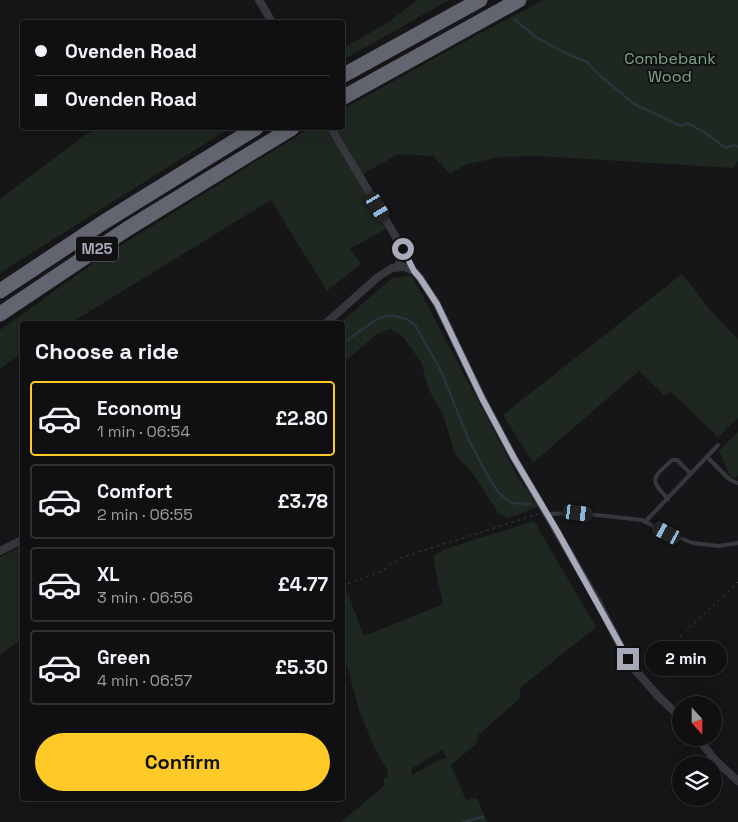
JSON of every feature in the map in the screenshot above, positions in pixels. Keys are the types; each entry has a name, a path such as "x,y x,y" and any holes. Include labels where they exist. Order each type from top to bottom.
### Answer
{"highway":[{"path":"345,74 480,0"},
{"path":"345,96 518,0"},
{"name":"M25","path":"0,291 104,222 253,130"},
{"name":"M25","path":"0,314 141,220 289,130"}],"street":[{"path":"259,0 271,20"},
{"path":"332,130 403,249 414,271 437,304 482,398 514,458 599,604 621,647 636,671 672,709"},
{"path":"397,267 403,255 403,249"},
{"path":"329,321 378,276 397,267 405,267 414,271"},
{"path":"0,551 20,541"},
{"path":"704,746 715,760 738,781"}],"lane":[{"path":"645,522 718,445"},
{"path":"707,457 729,479 737,483"},
{"path":"668,499 656,487 654,482 655,476 672,460 677,460 691,474"},
{"path":"547,513 578,513 642,520 667,533 694,543 719,546 738,543"}],"path":[{"path":"345,585 382,571 397,559 547,513"},
{"path":"647,668 738,582"}],"green space":[{"path":"417,0 449,0 345,59 345,47 389,22"},
{"name":"Combebank Wood","path":"544,0 738,0 738,161 734,168 539,156 501,157 467,164 450,174 433,156 398,154 363,174 337,130 345,130 345,108"},
{"path":"94,130 227,130 0,273 0,199 86,134"},
{"path":"307,130 326,130 344,155 386,229 350,249 361,264 327,291 271,200 74,321 20,321 20,354 0,369 0,330 102,257"},
{"path":"682,274 710,310 738,339 738,418 718,437 670,391 665,396 639,371 533,463 503,415"},
{"path":"412,276 518,477 538,507 508,518 499,514 473,474 455,454 443,415 429,390 421,362 403,337 390,329 377,334 345,361 345,321 342,321 392,278"},
{"path":"738,432 738,475 736,478 731,477 719,451"},
{"path":"534,521 596,627 521,687 519,699 479,734 476,744 451,765 466,800 477,798 487,822 341,822 384,786 384,777 388,778 387,769 375,749 360,713 345,662 345,590 347,591 364,636 443,604 433,557 442,550","holes":["442,750 447,758 438,760 412,775 411,769"]},
{"path":"20,547 20,640 0,655 0,557"}],"waterway":[{"path":"515,20 536,37 565,53 587,62 598,74 634,104 681,126 687,123 704,132 726,148 734,145 738,147"},
{"path":"345,342 374,321 385,316 406,319 415,325 441,371 468,438 498,492 511,503 531,504"},
{"path":"463,822 483,817"}],"route":[{"path":"403,249 414,271 437,304 482,398 514,458 599,604 628,659"}]}
